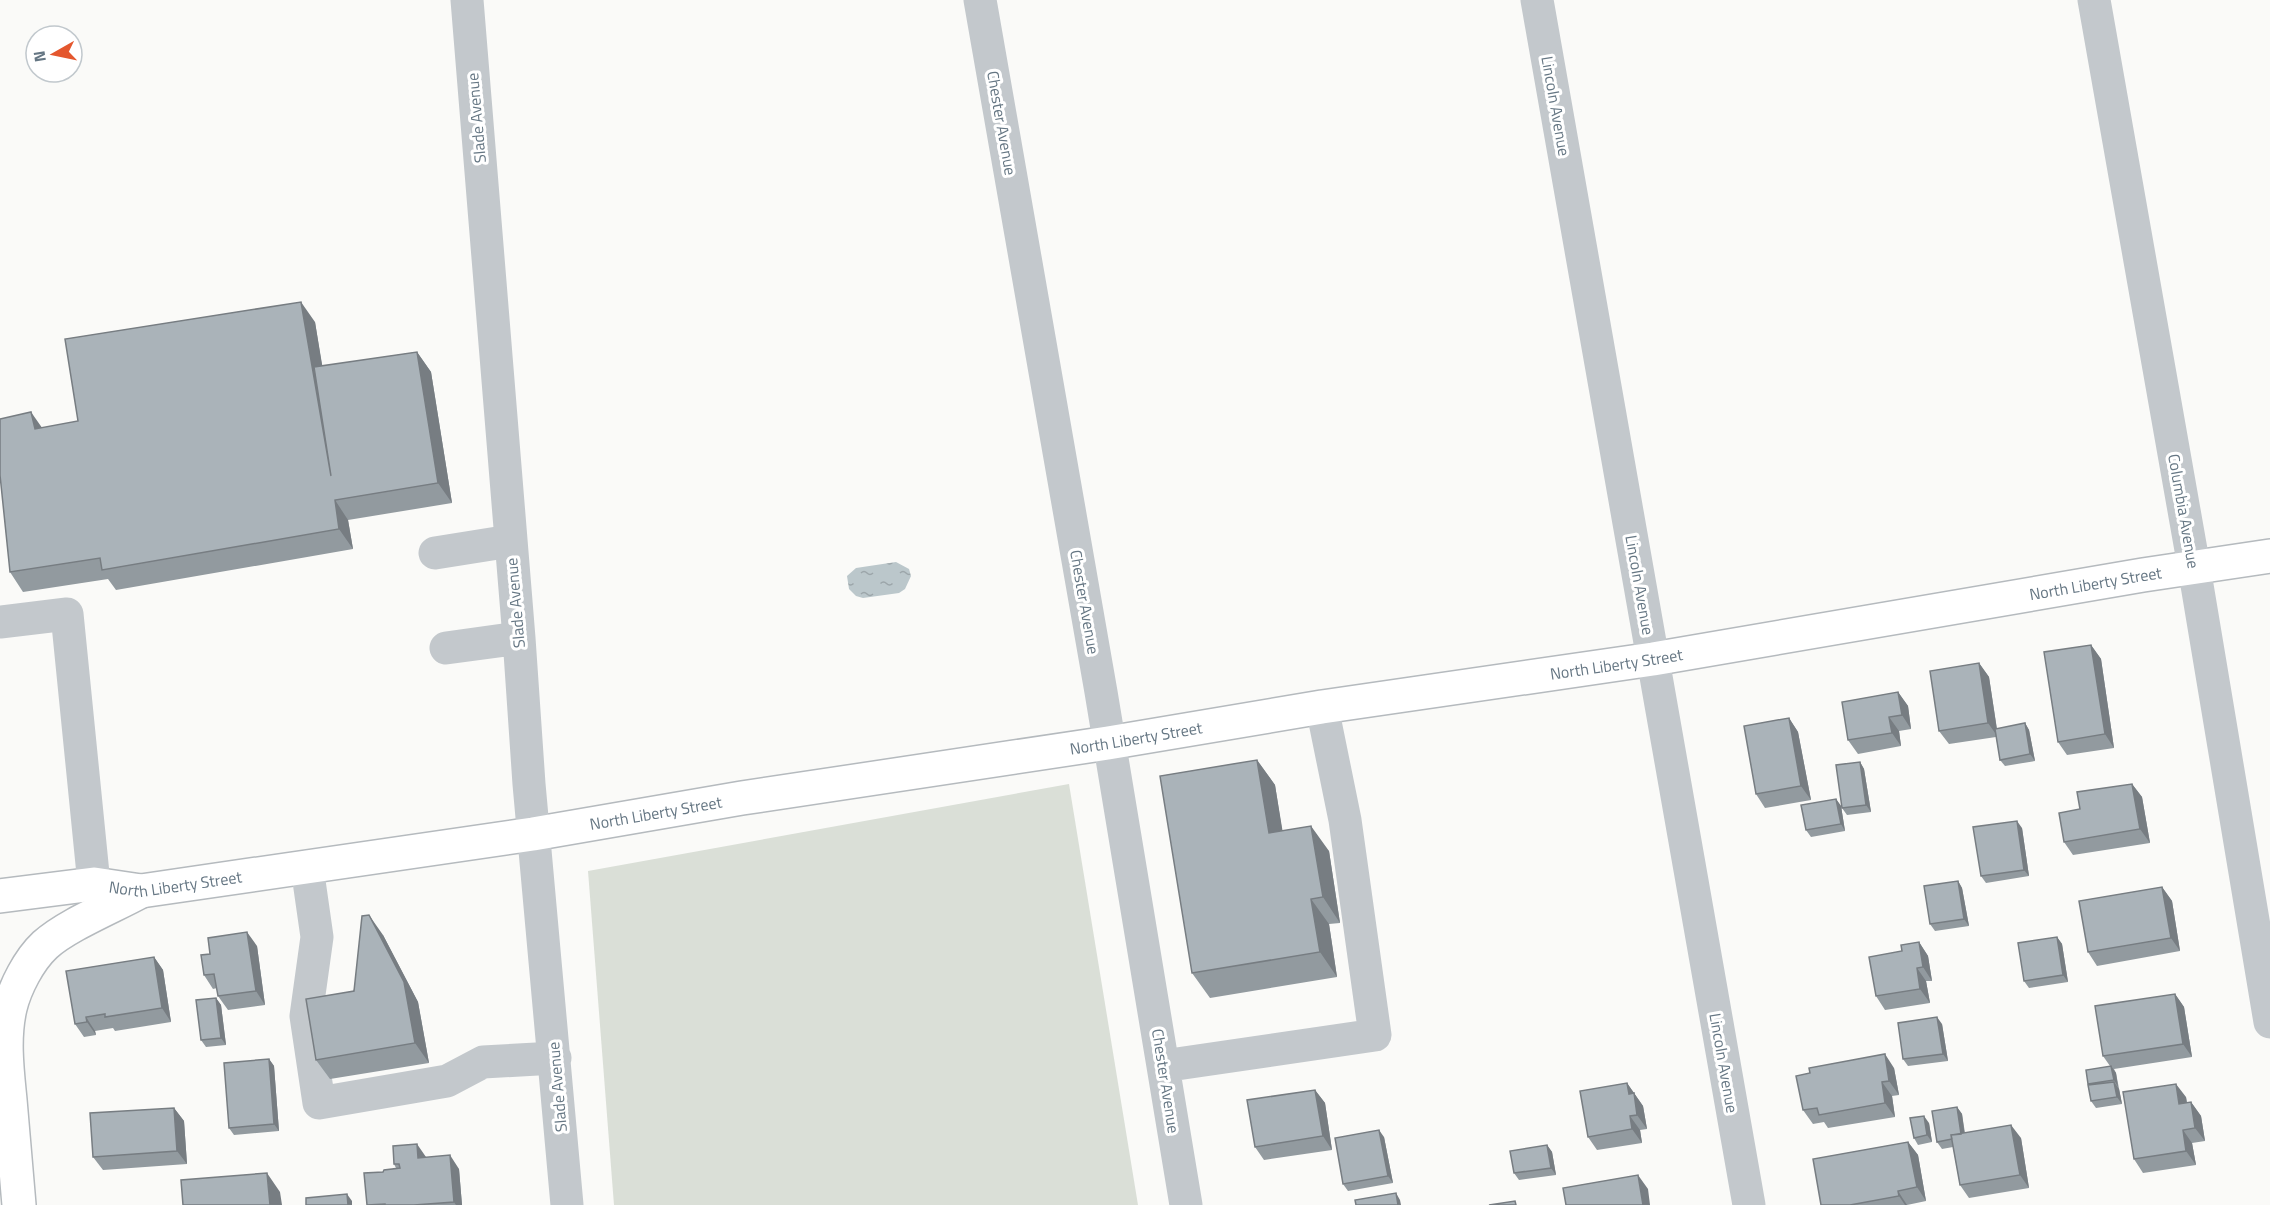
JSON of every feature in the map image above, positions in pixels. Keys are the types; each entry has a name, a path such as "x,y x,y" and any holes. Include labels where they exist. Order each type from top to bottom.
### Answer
{"main road":[{"name":"North Liberty Street","path":"0,896 94,884 141,891 533,834 742,798 1108,743 1322,707 1653,659 2270,556"},
{"path":"19,1205 8,1173 3,1056 10,1008 26,971 45,944 69,928 141,891"}],"street":[{"name":"Slade Avenue","path":"467,0 533,834 567,1205"},
{"name":"Chester Avenue","path":"980,0 1186,1205"},
{"name":"Lincoln Avenue","path":"1537,0 1749,1205"},
{"name":"Columbia Avenue","path":"2094,0 2194,567 2270,1022"},
{"path":"435,552 510,541"},
{"path":"0,622 67,614 94,884"},
{"path":"446,648 519,638"},
{"path":"1163,1066 1375,1035 1345,820 1322,707"},
{"path":"307,867 317,937 306,1016 319,1103 447,1081 483,1062 555,1058"}],"shaded area":[{"path":"1069,784 1138,1205 614,1205 588,871"}],"water":[{"path":"896,562 909,569 911,576 905,589 899,593 863,598 856,596 849,589 847,576 856,568"}],"building":[{"path":"301,302 331,476 314,367 417,352 438,483 335,500 339,529 102,570 100,558 10,572 0,475 0,419 31,412 35,429 78,421 65,339"},
{"path":"2091,645 2105,734 2058,742 2044,652"},
{"path":"1979,663 1988,723 1939,731 1930,671"},
{"path":"1898,692 1902,715 1889,717 1892,733 1848,740 1842,702"},
{"path":"1789,718 1801,786 1756,794 1744,726"},
{"path":"2025,723 2030,754 2000,760 1995,729"},
{"path":"1257,760 1269,833 1311,826 1323,897 1311,899 1320,952 1192,973 1160,776"},
{"path":"1860,762 1866,805 1842,808 1836,765"},
{"path":"2132,784 2140,829 2064,842 2059,813 2080,809 2077,792"},
{"path":"1836,799 1841,824 1806,830 1801,805"},
{"path":"2017,821 2024,870 1981,876 1973,827"},
{"path":"1958,881 1964,919 1930,924 1924,886"},
{"path":"2162,887 2171,938 2088,952 2079,901"},
{"path":"369,915 404,982 415,1043 316,1060 306,999 354,991 362,916"},
{"path":"247,932 256,991 218,996 214,974 204,975 201,955 210,954 208,938"},
{"path":"2057,937 2063,975 2024,981 2018,943"},
{"path":"1919,942 1923,967 1917,968 1920,989 1876,996 1869,957 1902,951 1901,945"},
{"path":"154,957 162,1008 105,1017 105,1014 86,1017 87,1022 75,1024 66,971"},
{"path":"2175,994 2183,1044 2103,1056 2095,1006"},
{"path":"216,998 221,1038 201,1040 196,1000"},
{"path":"1937,1017 1943,1054 1903,1059 1898,1023"},
{"path":"1885,1054 1889,1081 1882,1082 1885,1103 1819,1115 1817,1108 1803,1110 1796,1076 1810,1073 1809,1068"},
{"path":"269,1059 274,1124 229,1128 224,1063"},
{"path":"2111,1066 2114,1080 2088,1084 2086,1070"},
{"path":"2114,1082 2117,1097 2091,1101 2088,1085"},
{"path":"1627,1083 1629,1094 1634,1093 1637,1115 1630,1116 1632,1129 1588,1137 1580,1091"},
{"path":"2176,1084 2179,1104 2191,1102 2195,1128 2183,1130 2186,1151 2134,1159 2123,1092"},
{"path":"1315,1090 1323,1136 1255,1147 1247,1100"},
{"path":"1957,1107 1961,1134 1951,1135 1952,1139 1937,1142 1932,1111"},
{"path":"174,1108 177,1151 93,1157 90,1113"},
{"path":"1924,1116 1927,1135 1914,1138 1910,1118"},
{"path":"2011,1125 2020,1175 1960,1185 1951,1135"},
{"path":"1379,1130 1388,1176 1343,1184 1335,1138"},
{"path":"1908,1142 1917,1187 1898,1191 1899,1196 1850,1205 1821,1205 1813,1159"},
{"path":"417,1144 418,1158 450,1155 454,1202 367,1205 364,1173 400,1168 399,1164 394,1164 393,1146"},
{"path":"1547,1145 1551,1168 1514,1173 1510,1151"},
{"path":"267,1173 270,1205 183,1205 181,1180"},
{"path":"1638,1175 1643,1205 1566,1205 1563,1188"},
{"path":"1396,1193 1398,1205 1356,1205 1355,1200"},
{"path":"347,1194 348,1205 306,1205 306,1198"},
{"path":"1515,1201 1516,1205 1489,1205"}]}
